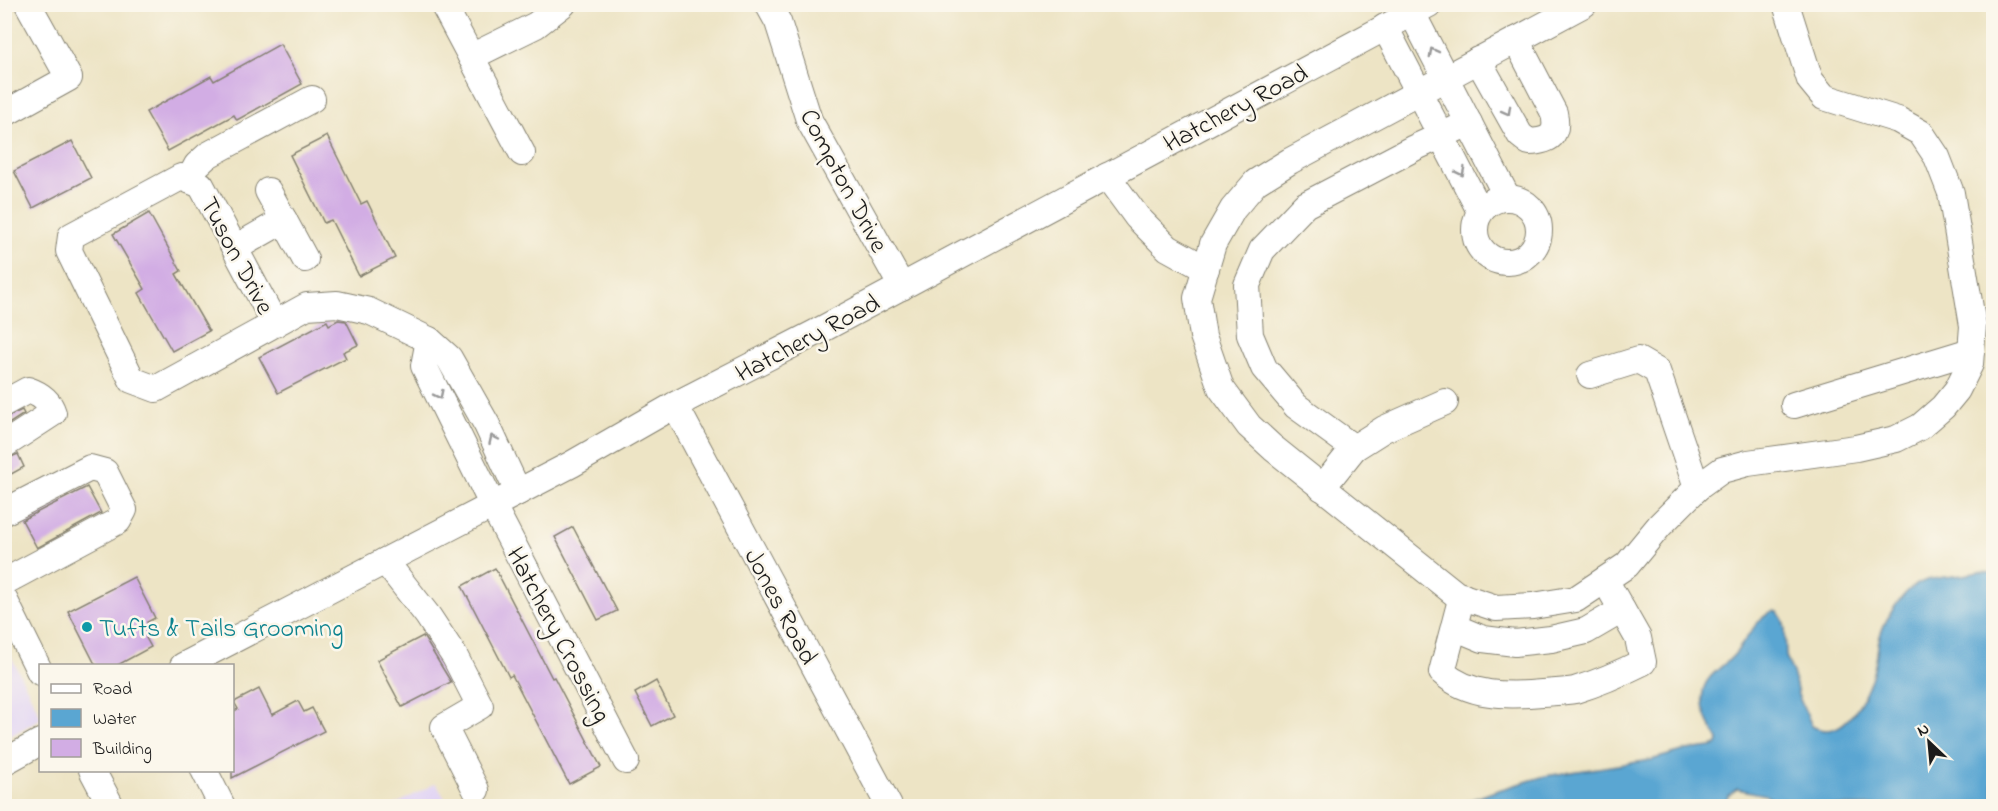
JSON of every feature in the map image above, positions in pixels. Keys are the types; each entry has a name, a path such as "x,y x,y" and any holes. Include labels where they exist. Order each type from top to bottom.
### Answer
{"street":[{"path":"4,114 69,78 28,4"},
{"path":"443,4 522,153"},
{"path":"471,57 536,25 563,4"},
{"name":"Compton Drive","path":"768,4 778,22 809,120 902,287"},
{"path":"1584,4 1290,160 1256,182 1233,209 1214,244 1197,298 1203,336 1221,388 1249,426 1322,488 1457,595 1496,608 1533,606 1576,599 1628,565 1660,525 1697,488 1722,470 1748,463 1896,440 1920,427 1943,407 1957,390 1970,364 1973,326 1951,193 1937,157 1921,134 1898,120 1824,97 1810,80 1786,4"},
{"path":"1420,9 1446,77 1507,197"},
{"name":"Hatchery Road","path":"196,663 572,464 675,405 902,287 1420,9"},
{"path":"1385,27 1480,211"},
{"path":"1478,60 1520,135 1529,142 1541,141 1552,136 1557,125 1554,113 1516,40"},
{"path":"189,180 197,165 208,155 312,99"},
{"path":"1354,448 1296,406 1264,368 1250,335 1247,285 1262,250 1305,205 1414,148 1469,123"},
{"path":"1107,176 1137,217 1168,248 1206,269"},
{"name":"Tuson Drive","path":"275,324 201,185 181,177 71,236 69,251 132,380 156,389 275,324 307,306 337,304 369,311 429,340 449,358 487,425 518,492"},
{"path":"268,191 305,259"},
{"path":"1507,197 1521,201 1533,210 1539,223 1539,238 1533,251 1521,260 1507,263 1492,260 1481,251 1475,238 1475,223 1480,211 1492,201 1507,197"},
{"path":"236,248 284,220"},
{"path":"429,340 424,366 493,506"},
{"path":"1794,405 1971,351"},
{"path":"1590,375 1638,360 1657,372 1697,488"},
{"path":"4,403 28,390 39,394 51,407 53,413 4,445"},
{"path":"1322,488 1354,448 1384,429 1445,402"},
{"name":"Jones Road","path":"675,405 890,807"},
{"path":"4,512 90,468 105,472 124,510 118,520 4,582"},
{"name":"Hatchery Crossing","path":"493,506 626,761"},
{"path":"385,561 428,616 455,657 480,706 436,731 476,790"},
{"path":"1462,597 1442,672 1454,683 1486,693 1518,695 1573,690 1620,674 1643,662 1638,638 1605,580"},
{"path":"4,599 39,670"},
{"path":"1454,627 1483,639 1515,644 1586,631 1622,610"},
{"path":"4,762 39,743"},
{"path":"93,772 111,807"},
{"path":"204,772 222,807"}],"shaded area":[{"path":"5,644 39,713 39,720 5,739"},
{"path":"436,783 449,806 393,806"}],"water":[{"path":"1978,572 1993,573 1993,806 1785,806 1766,795 1737,789 1728,796 1725,806 1455,806 1545,776 1651,760 1686,750 1717,745 1718,740 1706,717 1703,705 1704,686 1711,676 1733,656 1758,622 1772,611 1778,612 1783,620 1786,656 1798,695 1812,726 1824,730 1835,728 1846,722 1862,700 1872,676 1883,628 1892,610 1904,595 1923,581"}],"building":[{"path":"280,44 302,84 237,120 234,115 168,151 146,112 211,76 214,81"},
{"path":"327,136 361,204 367,201 395,258 359,276 331,220 324,223 290,155"},
{"path":"72,141 91,178 33,208 14,171"},
{"path":"149,213 181,271 176,274 209,331 172,351 139,293 145,289 113,234"},
{"path":"338,320 346,321 358,345 343,352 346,358 278,393 259,357 327,321 329,325"},
{"path":"22,410 24,414 4,427 4,418"},
{"path":"18,454 24,467 4,478 4,460"},
{"path":"87,487 101,513 37,548 22,520"},
{"path":"573,527 617,611 598,620 555,537"},
{"path":"495,568 601,767 569,784 512,675 509,677 462,586"},
{"path":"134,577 155,618 147,622 153,634 146,638 151,647 120,664 95,664 68,611"},
{"path":"423,636 451,682 402,707 377,660"},
{"path":"656,681 673,715 652,726 635,693"},
{"path":"259,689 272,715 298,701 304,712 312,708 324,731 232,778 232,772 234,772 234,711 238,709 234,702"}],"place":[{"name":"Tufts & Tails Grooming","path":"87,627"}]}
